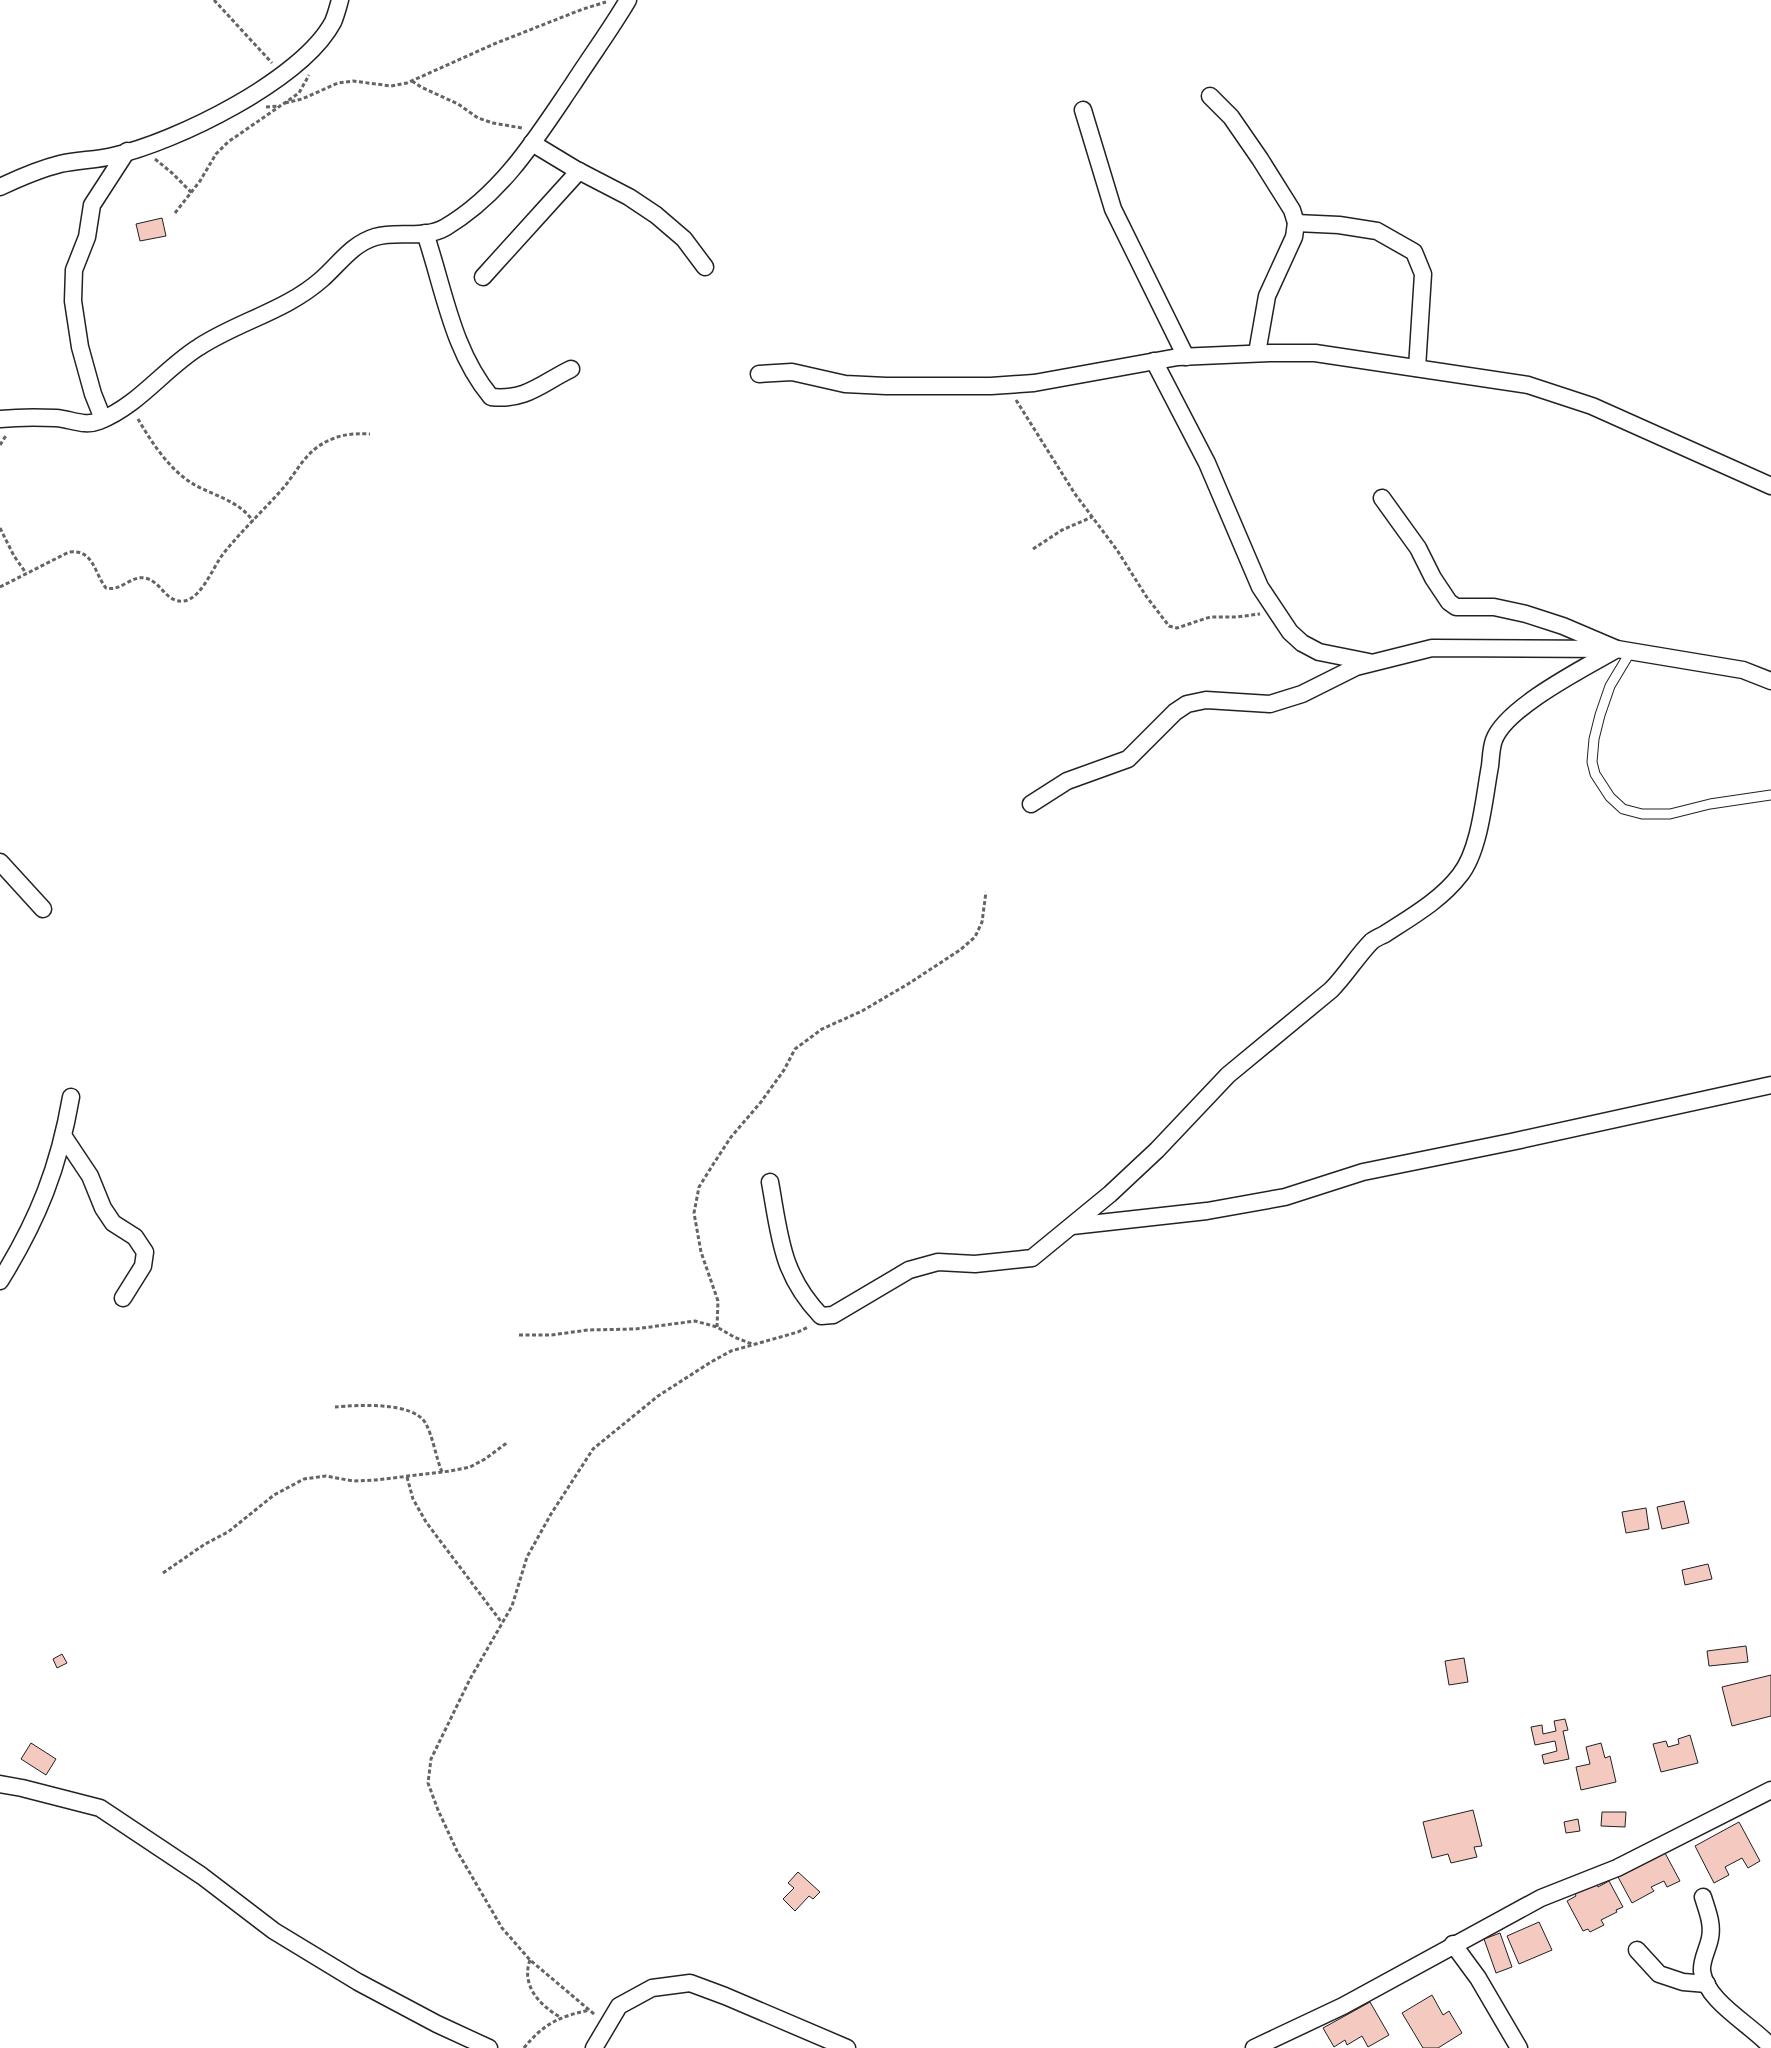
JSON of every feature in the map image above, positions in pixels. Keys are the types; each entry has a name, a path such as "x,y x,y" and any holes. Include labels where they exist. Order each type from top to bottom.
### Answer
{"street":[{"path":"0,187 60,164 113,156 133,150 167,138 216,116 282,75 314,46 333,22 340,0"},
{"path":"0,419 28,416 60,418 84,424 103,420 129,403 198,347 236,326 272,312 300,297 356,246 376,237 425,233 444,228 486,196 516,166 628,1"},
{"path":"1210,96 1231,117 1260,159 1292,210 1296,223 1294,237 1267,296 1257,353"},
{"path":"1083,110 1113,209 1186,357"},
{"path":"535,138 579,171 656,215 684,239 706,267"},
{"path":"103,420 93,394 80,347 73,301 74,270 87,237 92,205 133,150"},
{"path":"483,277 579,171"},
{"path":"1296,223 1339,224 1377,231 1414,252 1423,274 1417,368"},
{"path":"425,233 459,345 472,370 491,397 505,398 532,392 550,379 571,369"},
{"path":"759,374 792,372 845,384 886,386 1006,385 1034,383 1186,357 1257,353 1315,353 1528,386 1592,406 1771,486"},
{"path":"1154,361 1207,463 1260,588 1290,632 1302,643 1319,652 1371,662"},
{"path":"1382,498 1418,548 1433,578 1449,602 1456,607 1494,607 1526,614 1624,650"},
{"path":"1031,804 1067,781 1128,759 1175,712 1186,704 1206,700 1270,704 1302,694 1356,667 1432,648 1624,650 1744,670 1771,681"},
{"path":"770,1182 783,1253 794,1282 821,1316 833,1315 909,1270 938,1262 975,1264 1032,1258 1110,1194 1157,1150 1228,1075 1331,990 1346,975 1374,940 1442,894 1461,875 1471,853 1480,824 1494,740 1502,727 1512,715 1558,684 1624,650"},
{"path":"0,862 43,909"},
{"path":"1072,1226 1208,1211 1285,1197 1363,1172 1502,1144 1771,1085"},
{"path":"0,1280 37,1214 52,1178 64,1137 71,1097"},
{"path":"64,1137 90,1176 103,1208 113,1223 136,1237 146,1252 143,1266 123,1298"},
{"path":"0,1784 100,1808 202,1876 274,1931 436,2024 489,2048"},
{"path":"1254,2048 1343,2006 1453,1944 1541,1898 1617,1868 1771,1790"},
{"path":"1703,1897 1711,1926 1702,1971 1707,1984 1728,2011 1763,2038 1771,2047"},
{"path":"1453,1944 1478,1978 1519,2048"},
{"path":"1637,1950 1658,1974 1683,1982 1707,1984"},
{"path":"594,2048 619,2006 652,1988 690,1983 847,2048"}],"lane":[{"path":"1624,650 1600,715 1594,740 1592,762 1595,774 1610,797 1623,809 1642,814 1670,814 1710,804 1771,795"}],"path":[{"path":"214,0 258,45 282,75"},
{"path":"285,103 302,99 338,83 353,81 392,86 412,80 583,9 606,2 628,1"},
{"path":"175,213 192,193 216,154 228,142 299,93 308,78 313,62 314,46"},
{"path":"412,80 421,87 458,104 478,118 493,123 523,128 535,138"},
{"path":"133,150 164,165 192,193"},
{"path":"1006,385 1074,494 1117,550 1146,596 1169,626 1177,628 1210,617 1256,616 1275,609"},
{"path":"129,403 150,439 182,477 238,506 253,521"},
{"path":"0,587 69,552 79,551 88,555 106,588 111,590 140,578 146,578 154,581 172,599 180,602 189,600 202,588 223,554 286,484 304,460 319,446 334,437 352,433 370,434"},
{"path":"1033,549 1062,530 1092,517"},
{"path":"0,528 14,556 26,573"},
{"path":"717,1327 718,1301 701,1252 694,1213 699,1187 731,1137 761,1102 784,1070 795,1049 822,1030 908,984 960,950 975,937 982,922 986,892"},
{"path":"606,2027 590,2010 530,1960 502,1928 457,1851 438,1810 428,1783 431,1759 470,1679 512,1606 527,1558 551,1514 593,1449 658,1396 731,1351 798,1332 826,1317"},
{"path":"519,1335 551,1335 588,1330 635,1329 696,1321 717,1327 734,1337 753,1344"},
{"path":"335,1407 370,1405 403,1410 420,1416 429,1431 442,1472"},
{"path":"163,1573 205,1544 228,1532 274,1495 304,1479 326,1476 354,1480 376,1480 470,1467 485,1459 508,1442"},
{"path":"407,1477 414,1499 426,1522 502,1623"},
{"path":"530,1960 526,1970 527,1981 531,1991 552,2013 560,2017"},
{"path":"524,2048 536,2035 560,2017 590,2010"}],"building":[{"path":"162,218 166,236 140,241 136,224"},
{"path":"1684,1501 1689,1523 1662,1529 1657,1507"},
{"path":"1646,1508 1649,1529 1626,1533 1622,1512"},
{"path":"1708,1564 1712,1579 1685,1585 1682,1570"},
{"path":"1746,1646 1748,1662 1709,1666 1707,1651"},
{"path":"62,1654 67,1663 57,1668 53,1659"},
{"path":"1464,1658 1468,1682 1449,1685 1445,1661"},
{"path":"1771,1675 1771,1716 1732,1726 1722,1687"},
{"path":"1565,1719 1568,1730 1563,1731 1569,1759 1544,1764 1542,1755 1557,1751 1555,1741 1535,1745 1531,1727 1542,1725 1543,1734 1556,1731 1554,1721"},
{"path":"1690,1735 1698,1763 1661,1772 1653,1744 1666,1741 1668,1747 1679,1744 1678,1739"},
{"path":"31,1743 56,1759 46,1775 21,1759"},
{"path":"1601,1743 1605,1758 1610,1756 1616,1782 1581,1790 1576,1767 1590,1764 1586,1747"},
{"path":"1473,1810 1482,1846 1474,1847 1477,1857 1451,1863 1448,1854 1432,1858 1423,1822"},
{"path":"1602,1812 1626,1812 1625,1827 1601,1826"},
{"path":"1578,1819 1580,1831 1566,1833 1564,1822"},
{"path":"1739,1822 1760,1861 1748,1868 1742,1858 1725,1867 1729,1875 1714,1883 1695,1846"},
{"path":"1665,1853 1680,1881 1667,1887 1664,1881 1651,1887 1654,1891 1632,1903 1618,1877"},
{"path":"798,1872 820,1892 813,1899 809,1896 795,1911 783,1899 794,1888 788,1883"},
{"path":"1594,1879 1598,1887 1609,1881 1623,1907 1601,1920 1604,1925 1590,1932 1588,1929 1583,1931 1567,1901 1576,1896 1573,1890"},
{"path":"1539,1922 1552,1950 1519,1964 1507,1936"},
{"path":"1500,1933 1512,1967 1496,1973 1484,1939"},
{"path":"1432,1995 1443,2015 1449,2011 1462,2033 1438,2048 1423,2048 1402,2013"},
{"path":"1370,2002 1389,2035 1368,2047 1362,2036 1347,2045 1345,2040 1334,2047 1323,2028"}]}
